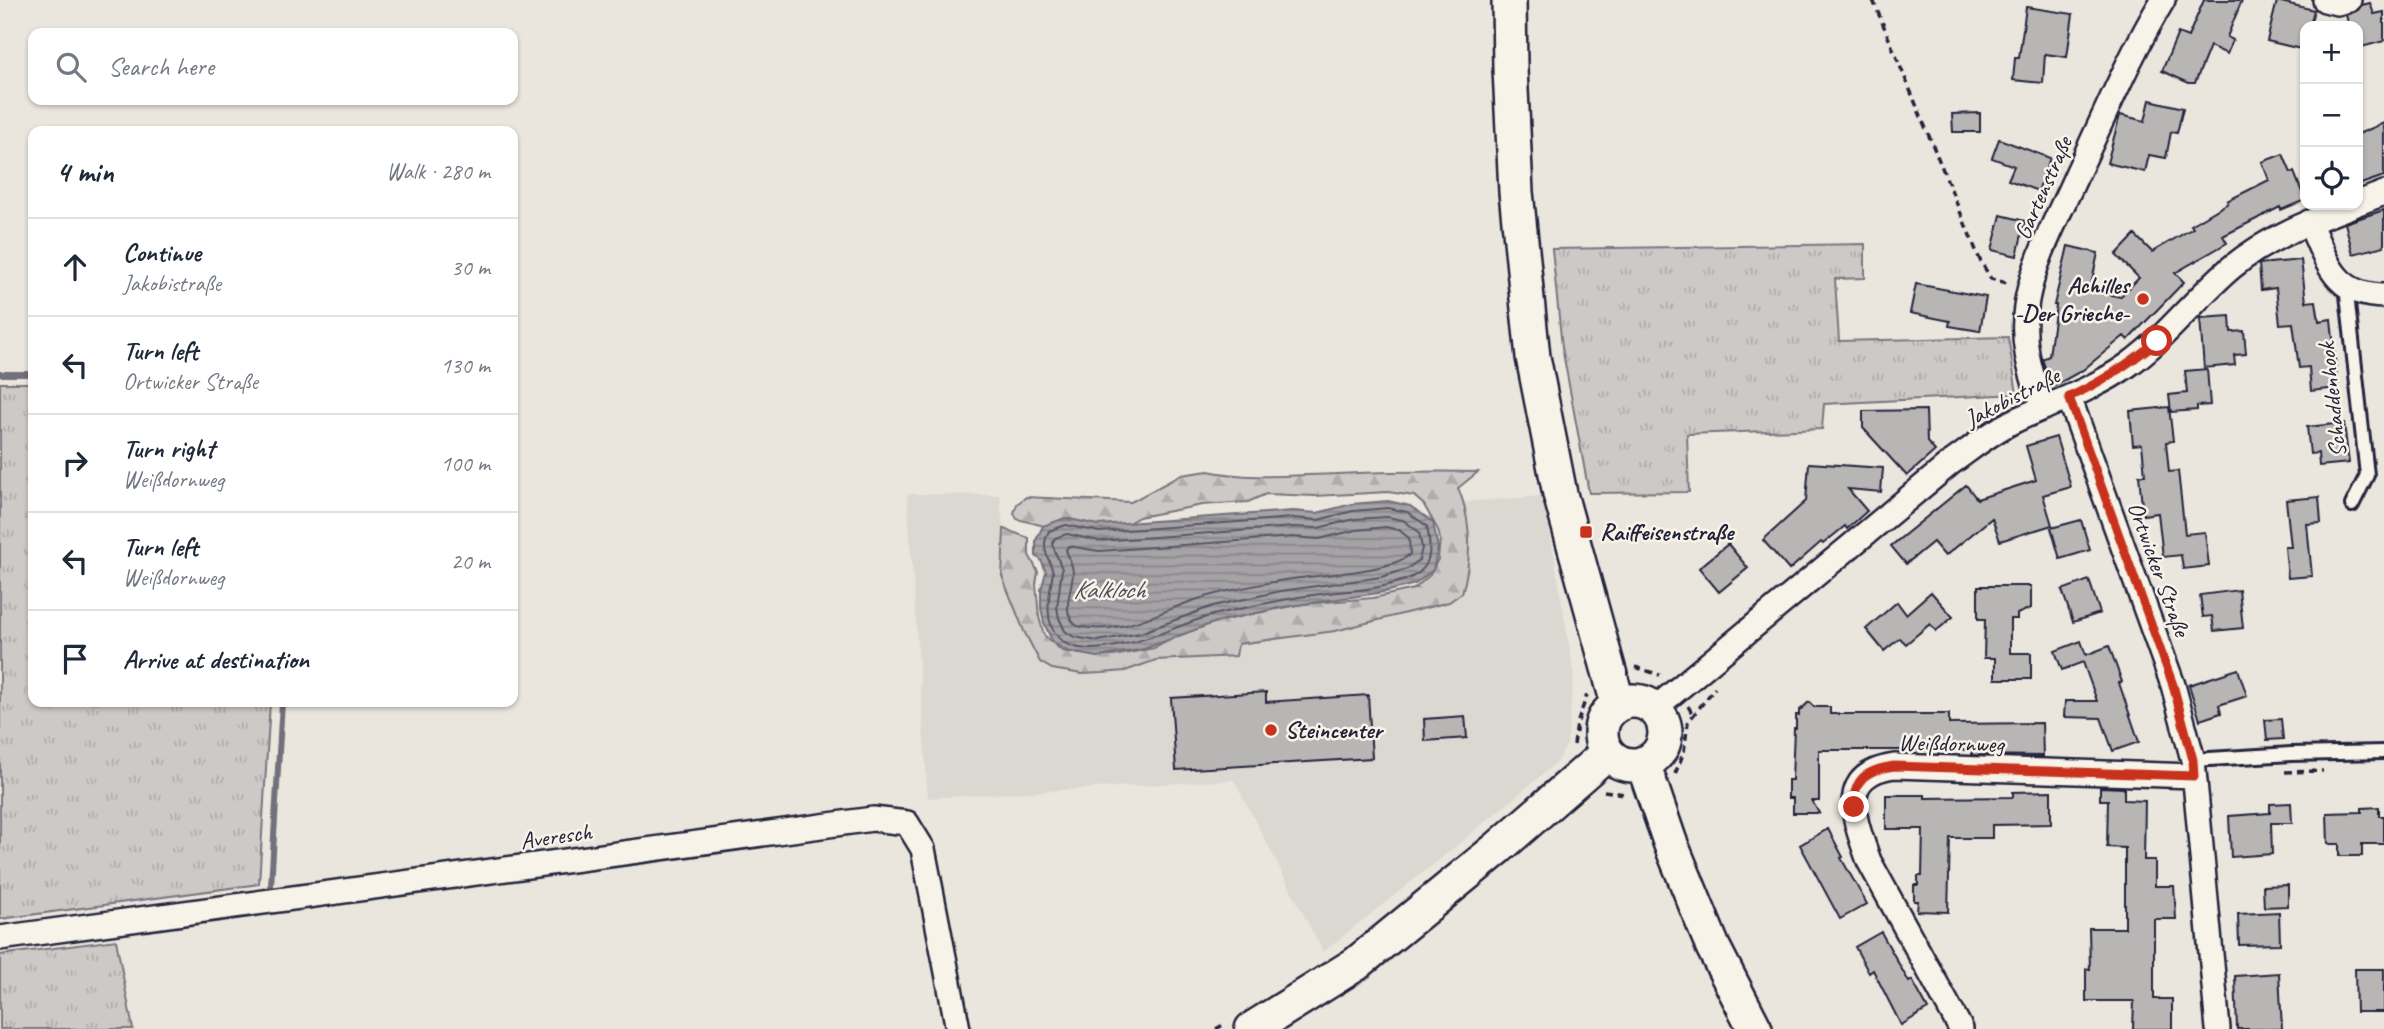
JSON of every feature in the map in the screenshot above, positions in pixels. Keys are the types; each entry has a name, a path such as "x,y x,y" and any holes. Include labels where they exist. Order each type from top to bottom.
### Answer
{"street":[{"path":"1509,0 1516,192 1533,357 1560,494 1618,704"},
{"name":"Gartenstraße","path":"2044,408 2030,375 2026,357 2025,319 2030,289 2069,192 2141,37 2163,0"},
{"path":"2325,0 2337,3 2349,0"},
{"name":"Jakobistraße","path":"2363,201 2384,193"},
{"name":"Jakobistraße","path":"1666,699 1952,462 2011,422 2100,383 2128,365 2157,341 2232,267 2283,234 2340,210"},
{"name":"Schaddenhook","path":"2309,222 2332,271 2346,286"},
{"path":"2346,286 2357,293 2384,296"},
{"name":"Ortwicker Straße","path":"2069,397 2173,685 2194,768 2218,1029"},
{"path":"1666,699 1665,738 1654,757 1643,763 1625,764 1607,753 1600,735 1601,726 1610,709 1618,704 1666,699"},
{"path":"1239,1026 1356,964 1499,848 1607,753"},
{"path":"1643,763 1670,842 1713,947 1755,1029"},
{"name":"Weißdornweg","path":"1961,1029 1869,861 1859,833 1854,807 1858,784 1867,774 1894,766 2194,768"},
{"name":"Averesch","path":"0,939 873,819 907,823 923,849 958,1029"}],"lane":[{"name":"Schaddenhook","path":"2346,286 2367,475 2352,505"},
{"path":"2194,768 2291,754 2384,752"}],"path":[{"path":"1873,0 1980,260 1991,279 2030,289"},
{"path":"1666,699 1667,677 1640,670 1630,664 1608,671 1590,682 1577,724 1575,743 1567,760 1594,793 1611,790 1623,793 1633,804 1675,788 1675,772 1684,752 1688,722 1720,682"},
{"path":"1216,1029 1239,1026"}],"shaded area":[{"path":"907,494 1000,495 1005,550 1001,558 1002,576 1024,631 1041,662 1082,674 1125,671 1155,661 1236,656 1238,644 1335,631 1449,602 1469,555 1464,502 1544,496 1574,674 1567,745 1557,762 1323,952 1234,780 928,798"}],"green space":[{"path":"1865,244 1865,278 1835,279 1839,341 2008,337 2017,394 1824,404 1822,429 1687,434 1689,492 1589,493 1562,347 1552,249"},
{"path":"0,383 28,383 28,707 270,707 259,884 0,919"},
{"path":"1208,471 1272,476 1478,472 1458,488 1466,513 1469,540 1468,567 1462,593 1449,602 1335,631 1238,644 1236,656 1156,660 1125,671 1082,674 1052,669 1040,662 1024,631 1002,576 1004,529 1029,538 1029,555 1038,572 1036,584 1039,617 1044,635 1062,651 1094,656 1114,656 1154,648 1216,622 1252,614 1303,604 1373,598 1414,589 1430,575 1438,559 1438,530 1424,505 1414,496 1388,492 1315,496 1266,494 1248,502 1202,505 1139,517 1113,532 1048,527 1017,519 1014,513 1017,504 1026,497 1131,502 1181,475"},
{"path":"116,940 133,1029 0,1029 0,955"}],"water":[{"name":"Kalkloch","path":"1388,501 1410,506 1433,522 1438,548 1433,570 1415,584 1385,592 1284,607 1216,622 1144,649 1098,657 1069,652 1053,643 1044,623 1041,590 1046,572 1041,560 1036,556 1036,540 1043,526 1065,518 1098,525 1293,511 1317,513 1352,504"}],"building":[{"path":"2204,0 2242,0 2227,37 2233,40 2227,54 2210,46 2195,83 2189,83 2162,71 2178,33 2188,37"},
{"path":"2277,1 2314,10 2311,21 2300,21 2300,49 2267,41"},
{"path":"2370,3 2374,14 2384,12 2384,41 2363,47 2363,21 2348,21 2346,15 2358,10 2362,5"},
{"path":"2026,7 2073,14 2067,57 2045,54 2043,83 2013,80"},
{"path":"2150,100 2183,108 2177,133 2171,132 2166,158 2149,155 2145,172 2107,163 2120,115 2145,121"},
{"path":"1980,113 1980,132 1953,132 1952,114"},
{"path":"2384,123 2384,176 2363,183 2363,147 2363,132"},
{"path":"1999,139 2050,158 2038,191 2008,180 2014,166 1992,158"},
{"path":"2283,154 2300,187 2300,202 2281,210 2280,207 2223,236 2227,243 2175,273 2184,282 2128,340 2124,336 2083,370 2052,387 2042,359 2049,356 2054,305 2068,246 2098,253 2090,290 2120,297 2139,278 2116,255 2135,235 2152,252 2193,228 2191,225 2228,203 2227,201 2269,180 2262,162"},
{"path":"2384,210 2384,246 2353,254 2345,223"},
{"path":"2001,215 2025,221 2017,256 1992,250"},
{"path":"2301,260 2306,302 2316,301 2319,321 2331,319 2338,388 2311,391 2309,367 2299,368 2293,323 2280,324 2276,288 2261,290 2259,264"},
{"path":"1916,284 1986,297 1980,331 1949,326 1950,321 1910,313"},
{"path":"2230,316 2231,332 2244,331 2246,354 2234,355 2235,365 2204,368 2200,318"},
{"path":"2207,369 2210,405 2197,406 2197,410 2171,412 2169,395 2187,393 2185,371"},
{"path":"2169,407 2173,441 2166,442 2169,472 2178,471 2185,534 2205,532 2209,566 2183,569 2181,555 2163,557 2158,513 2143,515 2139,475 2145,475 2142,444 2133,445 2130,411"},
{"path":"1926,410 1927,442 1935,451 1907,476 1863,428 1863,411"},
{"path":"2344,423 2349,463 2319,466 2318,453 2310,454 2307,427"},
{"path":"2056,437 2071,487 2043,495 2052,525 2000,541 1992,518 1945,556 1933,542 1906,564 1891,546 1966,485 1977,499 2036,480 2026,446"},
{"path":"1809,463 1883,468 1881,492 1848,489 1867,511 1847,529 1845,526 1823,544 1821,542 1789,570 1763,540 1806,501"},
{"path":"2319,497 2321,523 2307,524 2312,576 2288,578 2285,547 2291,547 2286,500"},
{"path":"2081,520 2090,550 2060,559 2051,528"},
{"path":"1728,544 1748,568 1719,592 1699,568"},
{"path":"2089,580 2100,613 2073,622 2062,590"},
{"path":"1978,586 2031,586 2031,608 2017,614 2017,619 2010,619 2010,653 2031,653 2031,679 1995,679 1995,658 1984,658 1985,619 1978,619"},
{"path":"2239,590 2243,628 2214,631 2212,616 2203,617 2200,595"},
{"path":"1931,592 1953,617 1936,631 1930,624 1906,644 1900,638 1884,651 1866,629 1897,602 1906,614"},
{"path":"2081,641 2086,655 2109,646 2139,742 2113,751 2101,718 2064,717 2065,701 2097,701 2083,662 2062,670 2055,651"},
{"path":"2238,669 2247,696 2219,705 2221,713 2200,720 2189,685"},
{"name":"Steincenter","path":"1266,692 1266,702 1368,695 1372,758 1176,770 1171,698"},
{"path":"1809,702 1814,707 1830,707 1830,714 1949,714 1949,724 2042,723 2043,756 1972,755 1972,750 1819,750 1819,801 1812,801 1819,813 1793,813 1793,798 1788,798 1788,780 1792,780 1794,728 1796,715 1799,715 1799,711"},
{"path":"1465,716 1467,738 1425,741 1424,719"},
{"path":"2281,719 2283,739 2267,740 2265,720"},
{"path":"2100,787 2124,788 2124,800 2145,801 2144,860 2155,860 2155,886 2174,886 2176,919 2154,919 2154,999 2172,999 2172,1029 2133,1029 2134,1001 2086,1001 2086,969 2090,969 2089,928 2125,928 2125,848 2107,847 2108,800 2100,800"},
{"path":"2051,791 2051,824 1992,825 1992,838 1950,838 1948,912 1917,911 1918,901 1914,901 1914,885 1918,885 1918,876 1922,876 1923,829 1886,829 1886,795 1925,795 1925,798 2013,797 2013,792"},
{"path":"2291,803 2292,823 2271,823 2272,854 2231,857 2229,816 2270,813 2270,804"},
{"path":"2379,807 2379,816 2384,816 2384,844 2362,844 2362,856 2339,856 2339,844 2328,844 2327,813 2362,812 2362,808"},
{"path":"1828,829 1867,904 1840,919 1800,845"},
{"path":"2288,885 2288,906 2264,907 2263,886"},
{"path":"2279,912 2280,944 2239,945 2238,914"},
{"path":"1881,932 1909,982 1912,980 1928,1009 1901,1025 1873,970 1869,973 1855,947"},
{"path":"2355,969 2384,969 2384,1012 2356,1012"},
{"path":"2279,973 2282,1029 2237,1029 2235,976"}],"waterway":[{"path":"0,374 28,374"},
{"path":"271,886 282,707"}],"place":[{"name":"Achilles -Der Grieche-","path":"2143,299"},
{"name":"Raiffeisenstraße","path":"1586,532"},
{"name":"Steincenter","path":"1271,730"}],"route":[{"path":"1854,807 1858,784 1867,774 1894,766 2194,776 2193,760 2173,685 2069,397 2100,383 2128,365 2157,341"}]}
